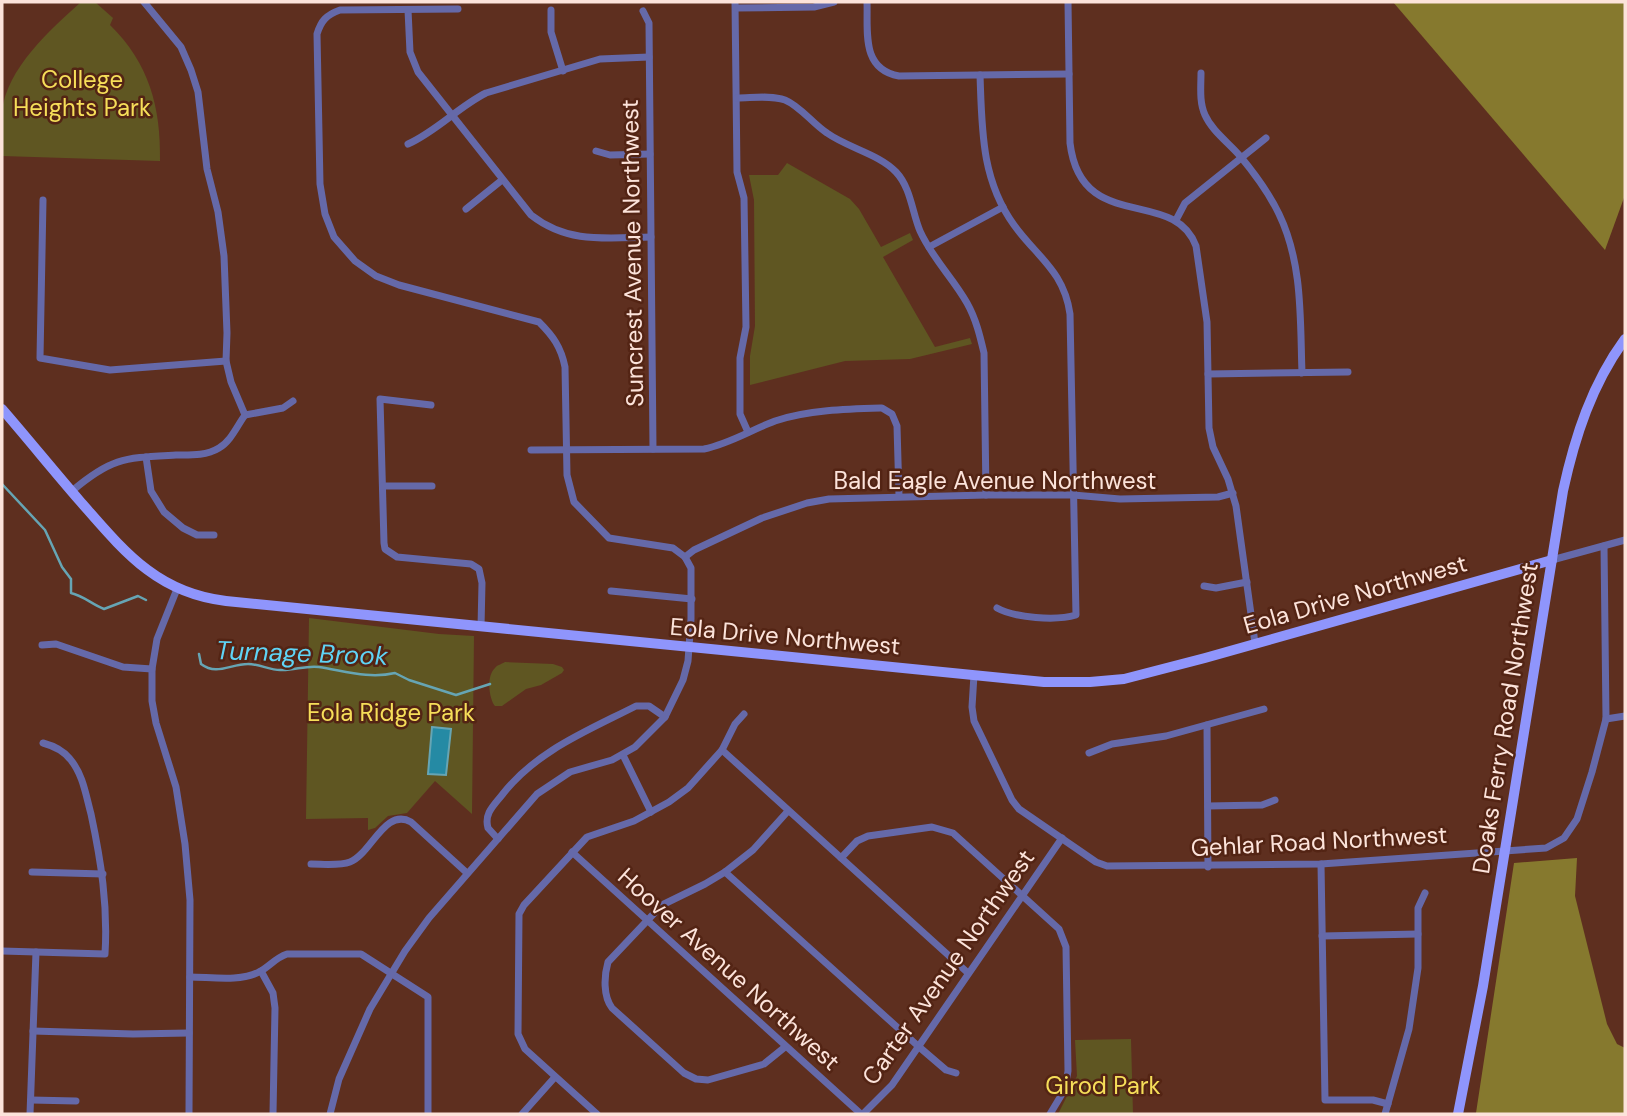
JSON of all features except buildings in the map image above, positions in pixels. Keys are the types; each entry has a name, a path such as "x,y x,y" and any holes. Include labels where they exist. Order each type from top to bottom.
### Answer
{"main road":[{"name":"Doaks Ferry Road Northwest","path":"1458,1114 1471,1059 1563,491 1582,419 1609,362 1625,339"},
{"name":"Eola Drive Northwest","path":"2,409 135,561 158,579 177,589 226,601 689,648 1057,682 1104,681 1149,673 1552,560"}],"street":[{"path":"145,2 181,47 198,92 203,146 218,212 224,256 228,333 226,361 234,391 245,415"},
{"path":"748,432 740,414 740,358 746,327 744,198 737,172 736,5 814,7 834,2"},
{"path":"867,2 872,58 889,74 1069,74"},
{"path":"1068,2 1070,143 1080,178 1098,195 1175,220 1193,235 1207,322 1209,428 1213,447 1233,494 1255,643"},
{"path":"331,1114 339,1079 370,1009 417,933 537,794 570,772 623,755 645,738 665,717 679,692 688,661 692,574 685,557 673,548 614,540 602,532 572,499 568,484 565,366 554,336 539,322 399,285 376,276 345,251 334,237 325,214 320,171 317,34 321,23 329,14 340,10 458,9"},
{"path":"408,10 410,52 418,72 531,215 556,231 584,238 651,237"},
{"path":"551,10 551,32 563,71"},
{"name":"Suncrest Avenue Northwest","path":"643,11 649,23 653,449"},
{"path":"408,144 423,137 486,93 600,59 649,57"},
{"path":"1201,73 1201,94 1206,117 1268,192 1293,250 1300,291 1302,373"},
{"path":"981,75 982,140 991,182 1003,207 1020,232 1055,272 1068,303 1076,615 1066,618 1010,615 997,608"},
{"path":"737,98 784,100 844,144 880,159 898,174 906,188 920,232 946,275 966,300 975,320 984,354 986,495"},
{"path":"1175,220 1185,203 1266,138"},
{"path":"596,150 610,155 650,155"},
{"path":"466,209 502,180"},
{"path":"43,200 40,358 110,370 226,361"},
{"path":"929,247 1003,207"},
{"path":"1208,374 1348,372"},
{"path":"431,404 380,399 385,549 397,557 471,564 479,569 482,583 481,626"},
{"path":"72,491 90,476 113,463 146,457 200,454 218,449 229,440 245,415 283,408 293,401"},
{"path":"531,450 704,449 777,421 825,411 882,408 892,414 897,426 899,496"},
{"path":"146,457 151,491 164,512 183,528 197,535 214,535"},
{"path":"383,486 432,486"},
{"name":"Bald Eagle Avenue Northwest","path":"685,557 739,527 794,507 849,497 1073,495 1120,499 1218,497 1233,494"},
{"name":"Eola Drive Northwest","path":"1552,560 1625,540"},
{"name":"Gehlar Road Northwest","path":"974,675 974,722 1012,800 1019,809 1096,862 1107,866 1321,864 1546,848 1556,844 1571,830 1584,800 1606,719 1604,545"},
{"path":"1204,586 1216,589 1247,582"},
{"path":"177,589 162,624 152,669 152,701 176,787 185,844 190,900 189,1114"},
{"path":"611,591 692,598"},
{"path":"42,645 55,644 123,667 152,669"},
{"path":"498,839 488,828 488,814 517,777 535,761 636,706 649,705 665,717"},
{"path":"1089,753 1112,744 1166,736 1264,709"},
{"path":"597,1114 525,1049 518,1034 518,922 524,905 587,837 634,821 688,788 722,750 735,724 744,714"},
{"path":"1606,719 1625,716"},
{"path":"1207,725 1208,867"},
{"path":"2,951 106,954 107,910 103,874 83,783 76,767 61,750 43,743"},
{"path":"722,750 968,973"},
{"path":"623,755 651,812"},
{"path":"1208,806 1262,805 1275,800"},
{"path":"785,1046 764,1064 708,1080 696,1079 684,1073 612,1008 606,996 606,971 608,962 662,905 725,872 752,850 788,811"},
{"path":"311,864 351,862 391,821 402,818 411,822 467,873"},
{"path":"841,858 857,841 868,836 932,827 944,829 953,833 1059,929 1066,947 1068,1070 1065,1089 1050,1114"},
{"name":"Carter Avenue Northwest","path":"862,1114 892,1084 1062,838"},
{"name":"Hoover Avenue Northwest","path":"572,852 862,1114"},
{"path":"1321,864 1325,1100 1373,1100 1388,1104"},
{"path":"32,872 103,874"},
{"path":"725,872 918,1046 946,1070 956,1073"},
{"path":"1385,1114 1409,1029 1418,968 1418,908 1425,893"},
{"path":"1322,936 1418,934"},
{"path":"30,1114 36,952"},
{"path":"190,977 250,976 261,971 277,957 287,954 360,954 392,972 428,997 428,1114"},
{"path":"261,971 273,993 275,1008 273,1114"},
{"path":"33,1031 189,1033"},
{"path":"522,1114 555,1077"},
{"path":"31,1100 76,1101"}],"green space":[{"name":"College Heights Park","path":"81,2 95,2 113,18 110,25 143,70 155,104 160,161 2,156 2,112 12,80 32,51"},
{"path":"787,163 850,199 859,209 881,247 910,233 913,240 883,257 935,347 970,338 972,344 910,359 845,361 750,385 750,356 755,326 754,200 749,175 778,175"},
{"name":"Eola Ridge Park","path":"309,618 474,636 472,814 435,781 407,813 388,816 375,828 368,830 368,818 306,819"},
{"path":"505,662 553,664 564,670 541,685 526,689 502,706 495,706 490,693 490,676 496,667"},
{"name":"Girod Park","path":"1131,1039 1133,1114 1058,1114 1077,1076 1075,1040"}],"shaded area":[{"path":"1393,2 1625,2 1625,195 1605,250"},
{"path":"1577,858 1575,896 1607,1024 1617,1044 1625,1048 1625,1114 1476,1113 1514,863"}],"water":[{"path":"432,727 451,729 446,775 428,774"}],"waterway":[{"name":"Turnage Brook","path":"2,484 45,530 62,567 71,579 71,593 104,609 138,596 146,600"},
{"name":"Turnage Brook","path":"199,654 201,664 213,669 248,664 280,670 314,667 366,675 395,673 456,695 490,684"}]}
